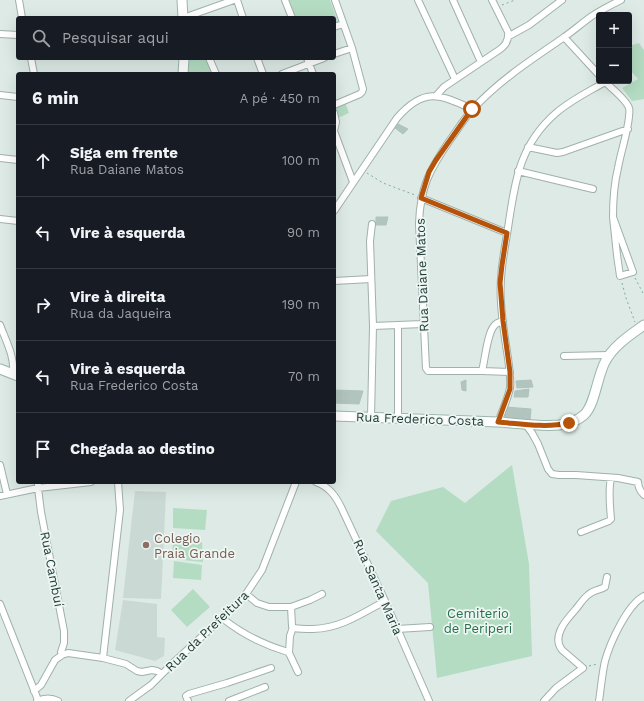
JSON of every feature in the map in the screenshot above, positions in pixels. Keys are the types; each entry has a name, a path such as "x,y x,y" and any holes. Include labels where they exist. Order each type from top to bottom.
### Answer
{"main road":[{"path":"182,0 185,16"},
{"path":"183,72 184,60"},
{"name":"Rua Frederico Costa","path":"336,416 498,422 526,425 560,425 569,423 587,413 602,369 609,355 644,325"},
{"path":"0,369 16,375"}],"street":[{"path":"19,0 22,16"},
{"path":"196,16 235,0 242,16"},
{"path":"285,0 291,16"},
{"path":"334,0 352,48 363,89 360,94 336,104"},
{"path":"418,0 439,48 455,79"},
{"path":"453,0 481,62"},
{"path":"436,96 441,89 502,48 506,43 509,35 508,31 492,0"},
{"path":"509,35 529,25 562,0"},
{"name":"Rua Daiane Matos","path":"510,372 427,370 423,324 419,224 421,198 429,172 472,109 523,65 593,15 621,0"},
{"path":"336,27 343,24"},
{"path":"0,34 16,35"},
{"path":"564,37 596,73"},
{"path":"336,53 352,48"},
{"path":"31,60 34,72"},
{"path":"210,60 215,72"},
{"path":"258,60 262,72"},
{"path":"286,72 308,61 312,72"},
{"path":"498,422 510,389 510,372 503,321 500,283 514,188 518,171 534,136 555,114 572,101 599,84"},
{"path":"607,84 625,101 629,111 628,129 618,166 613,201 613,217 620,276 633,272 613,217"},
{"path":"0,96 16,97"},
{"path":"336,208 397,118 406,109 423,98 436,96 448,99 472,109"},
{"path":"528,147 563,152 628,129"},
{"path":"336,136 353,182"},
{"path":"0,158 16,160"},
{"path":"518,171 593,189"},
{"path":"421,198 507,233"},
{"path":"0,219 16,221"},
{"path":"371,418 373,326 370,241 372,224"},
{"path":"336,281 371,279"},
{"path":"482,371 491,330 496,324 503,321"},
{"path":"373,326 423,324"},
{"path":"0,325 11,352 16,375"},
{"path":"398,326 398,418"},
{"path":"564,356 609,355"},
{"path":"526,425 538,444 548,470 552,474 576,474 641,483 639,488 644,495"},
{"path":"0,465 3,495 38,485 56,484"},
{"path":"581,532 611,519 609,496 610,478"},
{"path":"103,658 120,510 118,484"},
{"name":"Rua da Prefeitura","path":"129,701 151,685 246,594 262,570 295,484"},
{"name":"Rua Santa Maria","path":"320,484 329,489 336,497 385,601 429,701"},
{"name":"Rua Cambuí","path":"38,485 41,512 64,631 64,642 61,652 62,655"},
{"path":"544,701 556,688 583,668 559,648 558,641 560,633 565,622 588,595 605,587 607,577"},
{"path":"246,594 257,603 263,605 291,607 322,594"},
{"path":"599,701 605,662 612,643 621,624 638,600 644,596"},
{"path":"293,627 296,629 321,629 334,626 347,622 385,601"},
{"path":"0,604 37,701 50,698 58,701"},
{"path":"291,607 293,627 290,636 290,653 298,672"},
{"path":"222,618 245,635 290,653"},
{"path":"397,628 430,627"},
{"path":"34,691 41,685 55,660 68,653 103,658 126,664 137,671 142,672 152,670 162,674"},
{"path":"188,701 186,696 189,694 271,668"},
{"path":"229,701 265,688"}],"path":[{"path":"496,8 515,0"},
{"path":"361,170 383,183 421,198"},
{"path":"633,272 644,295"},
{"path":"620,276 634,320"},
{"path":"583,668 605,662"}],"shaded area":[{"name":"Colegio Praia Grande","path":"135,491 166,492 161,599 123,598"},
{"path":"123,600 157,604 157,637 165,638 164,656 155,661 115,650"}],"green space":[{"path":"289,0 330,0 336,16 295,16"},
{"path":"639,43 644,50 644,99 632,101 622,88 632,84 632,82 638,79 632,72 632,45"},
{"path":"187,60 208,60 212,72 186,72"},
{"path":"345,102 349,113 338,118 336,106"},
{"name":"Cemiterio de Periperi","path":"512,465 529,564 532,656 437,678 428,583 376,531 391,501 443,487 465,503"},
{"path":"173,508 207,510 205,530 173,528"},
{"path":"173,539 202,542 203,562 172,559"},
{"path":"174,561 202,565 201,580 173,578"},
{"path":"193,589 210,607 187,627 171,610"}],"building":[{"path":"398,124 408,129 403,134 395,128"},
{"path":"376,217 388,217 386,225 376,225"},
{"path":"466,380 466,391 462,390 461,382"},
{"path":"531,380 533,387 517,388 516,381"},
{"path":"529,389 528,397 514,397 515,391"},
{"path":"336,390 363,391 359,404 336,403"},
{"path":"506,407 531,409 530,421 505,418"}],"place":[{"name":"Colegio Praia Grande","path":"146,545"}],"route":[{"path":"472,109 429,172 421,198 507,233 500,283 503,321 510,372 510,389 498,422 553,426 569,423"}]}
